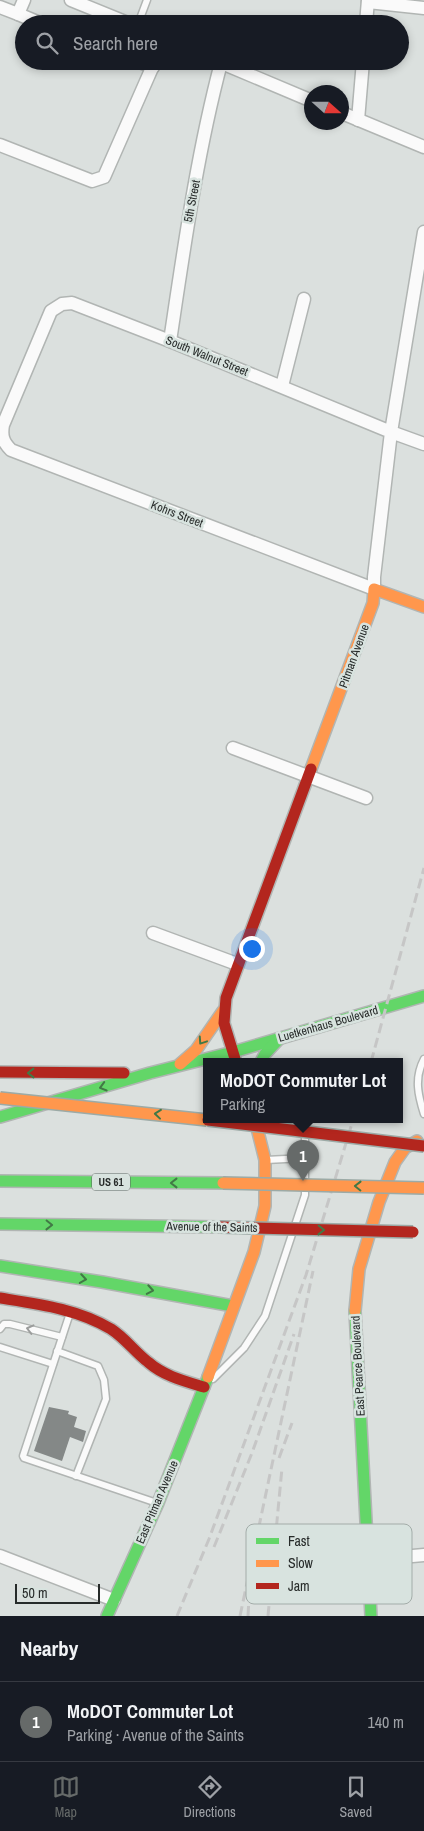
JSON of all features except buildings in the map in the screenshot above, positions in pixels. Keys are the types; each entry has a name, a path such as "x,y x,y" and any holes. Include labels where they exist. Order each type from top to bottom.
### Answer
{"main road":[{"name":"Kohrs Street","path":"374,589 424,607"},
{"name":"Pitman Avenue","path":"234,1057 223,1020 223,1011 237,964 373,603 374,589"},
{"name":"Luetkenhaus Boulevard","path":"234,1057 281,1037 424,996"},
{"path":"177,1066 196,1050 223,1011"},
{"path":"263,1058 281,1037"},
{"name":"Luetkenhaus Boulevard","path":"150,1073 203,1062"},
{"path":"0,1072 150,1073"},
{"path":"0,1117 150,1073"},
{"path":"0,1098 203,1119"},
{"path":"233,1123 424,1146"},
{"path":"0,1298 70,1312 112,1330 164,1374 204,1387 254,1252 265,1206 265,1160 256,1123"},
{"name":"East Pearce Boulevard","path":"366,1524 355,1311 359,1269 379,1202 394,1162 405,1148 424,1136"},
{"name":"US 61","path":"0,1181 223,1183 424,1188"},
{"name":"Avenue of the Saints","path":"0,1224 418,1232"},
{"path":"0,1266 233,1306"},
{"name":"East Pitman Avenue","path":"107,1616 158,1503 204,1387"}],"street":[{"path":"0,7 18,14 24,0"},
{"path":"71,0 108,15"},
{"path":"367,15 368,1 424,8"},
{"path":"0,145 92,181 104,178 151,70"},
{"name":"5th Street","path":"170,341 188,221 218,70"},
{"path":"238,70 304,98"},
{"path":"358,120 362,70"},
{"path":"349,116 424,147"},
{"name":"Pitman Avenue","path":"374,589 391,432 420,283 424,232"},
{"path":"282,386 304,299"},
{"name":"South Walnut Street","path":"26,371 51,310 62,304 72,303 424,444"},
{"name":"Kohrs Street","path":"26,371 3,425 2,435 5,444 11,450 374,589"},
{"path":"233,748 366,798"},
{"path":"153,933 237,964"},
{"path":"0,1556 114,1600"}],"lane":[{"path":"141,15 147,0"},
{"path":"424,1059 420,1066 417,1092 424,1114"},
{"path":"204,1387 244,1348 265,1316 305,1195 305,1123"},
{"path":"265,1160 305,1158"},
{"path":"70,1312 24,1456 26,1460 158,1503"},
{"path":"0,1329 4,1324 10,1324 62,1337"},
{"path":"0,1346 53,1364"},
{"path":"57,1351 98,1366 104,1380 106,1399 76,1476"}],"railway":[{"path":"372,1058 424,868"},
{"path":"177,1616 209,1539 306,1275 352,1123"},
{"path":"259,1524 313,1271"},
{"path":"214,1547 252,1453 294,1334"},
{"path":"279,1458 292,1423"},
{"path":"277,1524 282,1468"},
{"path":"240,1616 246,1588"},
{"path":"248,1616 249,1604"},
{"path":"268,1616 269,1604"}],"traffic: fast":[{"path":"233,1052 424,996"},
{"path":"263,1058 280,1038"},
{"path":"209,1058 233,1052"},
{"path":"0,1117 150,1073 203,1060"},
{"path":"0,1181 223,1183"},
{"path":"0,1224 220,1227"},
{"path":"0,1266 233,1306"},
{"path":"355,1311 366,1524"},
{"path":"107,1616 158,1503 208,1377"},
{"path":"370,1604 371,1616"}],"traffic: slow":[{"path":"311,769 373,603 374,589 424,607"},
{"path":"180,1064 196,1050 223,1011"},
{"path":"0,1098 203,1120"},
{"path":"208,1377 254,1252 265,1206 265,1160 256,1123"},
{"path":"355,1311 359,1269 379,1202 395,1162 405,1148 417,1141"},
{"path":"223,1183 424,1188"}],"traffic: jam":[{"path":"235,1058 224,1023 226,998 311,769"},
{"path":"0,1072 124,1073"},
{"path":"233,1123 424,1146"},
{"path":"220,1227 413,1232"},
{"path":"0,1298 57,1308 98,1322 116,1333 154,1367 174,1378 204,1387"}],"place":[{"name":"MoDOT Commuter Lot","path":"303,1181"}]}
